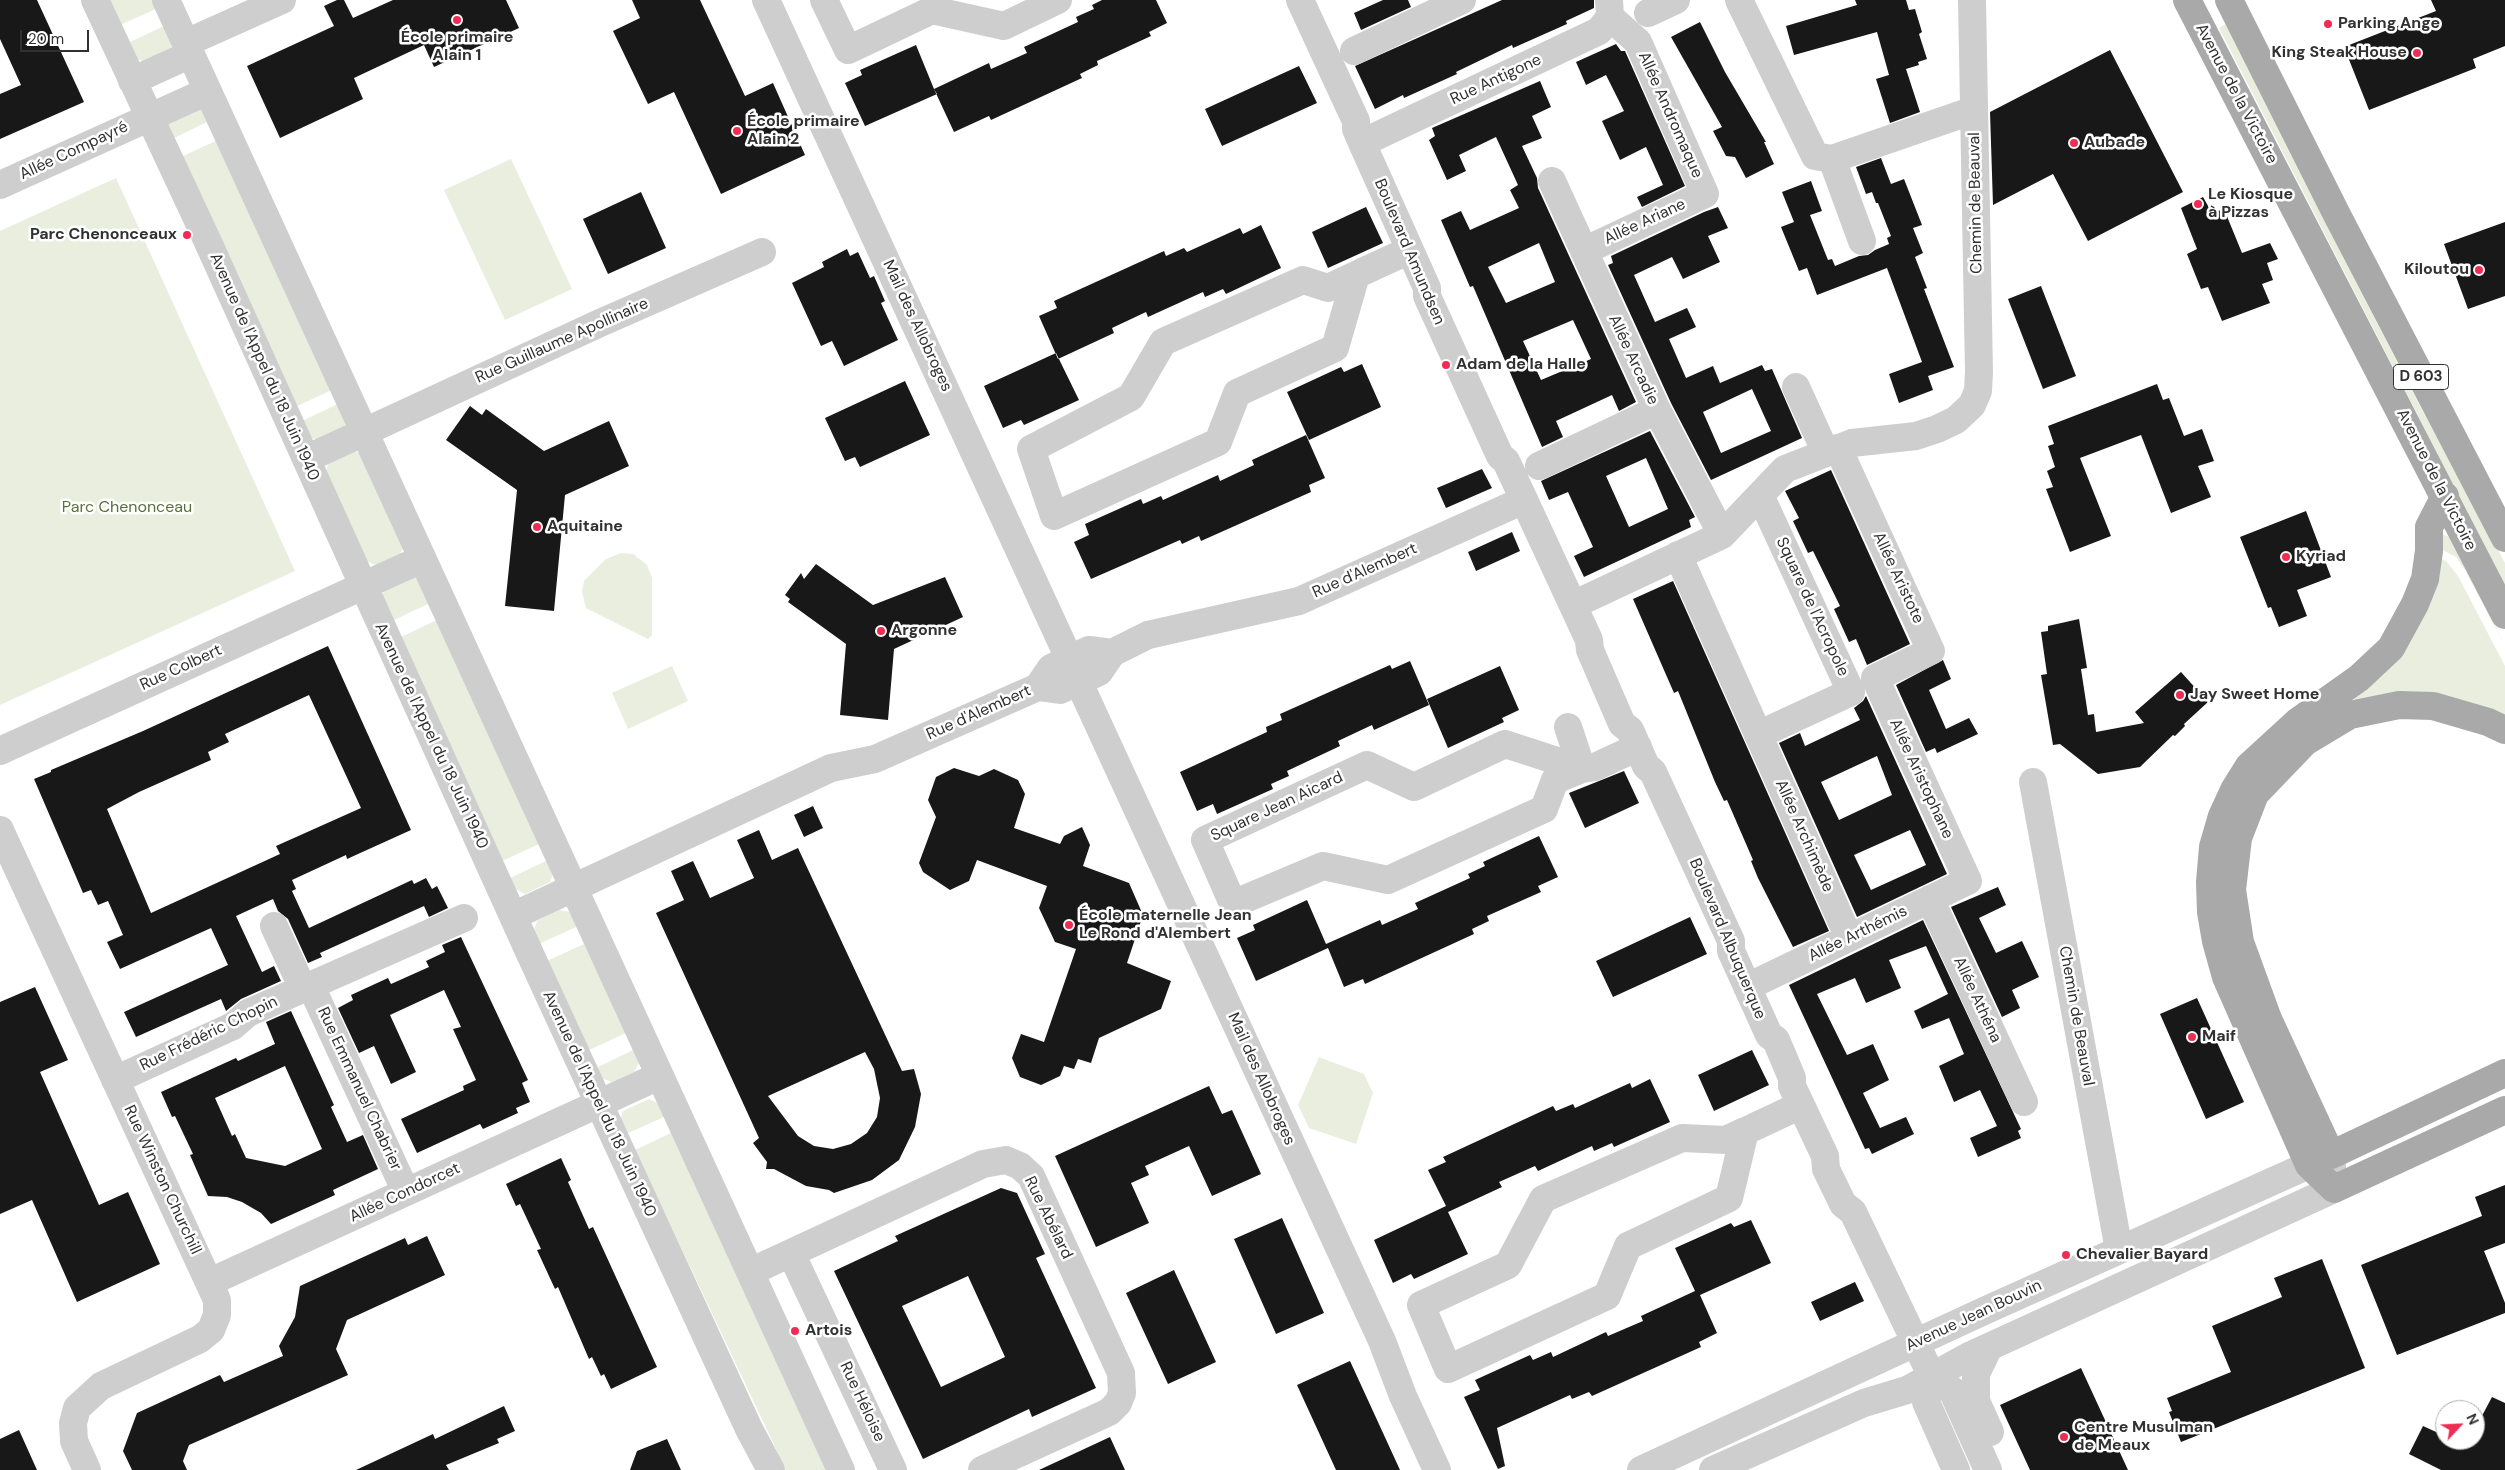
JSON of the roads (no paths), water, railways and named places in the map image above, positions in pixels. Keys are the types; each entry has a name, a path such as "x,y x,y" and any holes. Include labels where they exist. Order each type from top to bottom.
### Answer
{"main road":[{"name":"Avenue de la Victoire","path":"2187,0 2505,615"},
{"name":"Avenue de la Victoire","path":"2230,0 2337,215 2505,538"},
{"path":"2445,496 2429,527 2429,551 2422,587 2416,604 2391,648 2359,678 2297,722 2249,766 2234,790 2222,816 2213,847 2210,882 2211,912 2216,941 2226,977 2334,1188 2505,1110"},
{"path":"2320,1160 2240,942 2232,890 2238,838 2256,794 2305,742 2350,716 2399,706 2433,706 2488,722 2505,730"},
{"path":"2320,1160 2505,1073"}],"street":[{"name":"Avenue de l'Appel du 18 Juin 1940","path":"95,0 513,916 749,1429 771,1470"},
{"path":"166,0 572,888 841,1470"},
{"path":"132,81 188,49 282,0"},
{"name":"Mail des Allobroges","path":"766,0 1066,652"},
{"path":"824,0 848,50 932,10 1004,26 1058,0"},
{"name":"Boulevard Amundsen","path":"1300,0 1356,121 1356,130 1428,288 1426,296 1500,456 1506,461 1524,500"},
{"path":"1354,51 1429,7 1462,0"},
{"path":"1648,13 1676,0"},
{"path":"1739,0 1815,156 1832,159 1974,110"},
{"name":"Chemin de Beauval","path":"1832,450 1852,442 1923,434 1956,420 1972,406 1978,391 1972,0"},
{"name":"Rue Antigone","path":"1362,143 1599,31 1610,8"},
{"name":"Allée Andromaque","path":"1610,8 1638,42 1705,194"},
{"name":"Allée Compayré","path":"0,185 149,116 208,91"},
{"path":"1832,159 1862,241"},
{"name":"Allée Arcadie","path":"1552,181 1656,410 1722,535"},
{"name":"Allée Ariane","path":"1584,251 1705,194"},
{"path":"1356,275 1335,348 1237,393 1218,442 1054,516 1031,449 1131,398 1163,342 1303,280 1328,288 1356,275 1410,250"},
{"name":"Rue Guillaume Apollinaire","path":"306,459 762,252"},
{"path":"1573,605 1722,535 1785,469 1832,450 1796,387"},
{"path":"1539,466 1656,410"},
{"name":"Allée Aristote","path":"1832,450 1931,651 1875,678"},
{"name":"Square de l'Acropole","path":"1758,735 1851,692 1760,495"},
{"name":"Boulevard Albuquerque","path":"1524,500 1589,640 1590,650 1622,724 1630,730 1646,766 1653,772 1731,941 1731,951 1769,1035 1776,1040 1801,1105 1825,1156 1826,1169 1843,1204 1854,1212 1932,1376"},
{"name":"Rue d'Alembert","path":"513,916 804,779 831,768 875,759 1038,687 1060,690 1099,672 1112,653 1148,635 1299,601 1524,500"},
{"path":"1678,555 1758,735"},
{"name":"Rue Colbert","path":"0,751 422,558"},
{"name":"Allée Aristophane","path":"1875,678 1968,880"},
{"name":"Mail des Allobroges","path":"1082,689 1382,1341 1403,1396 1437,1470"},
{"path":"1568,727 1582,769"},
{"name":"Allée Archimède","path":"1758,735 1849,938"},
{"name":"Square Jean Aicard","path":"1582,769 1505,744 1414,787 1367,765 1205,840 1233,904 1323,866 1388,880 1544,809 1555,780 1582,769 1595,767 1638,747"},
{"name":"Chemin de Beauval","path":"2033,782 2119,1250"},
{"name":"Rue Winston Churchill","path":"0,830 217,1300 217,1315 211,1330 200,1339 101,1386 77,1408 73,1423 74,1442 87,1470"},
{"name":"Allée Arthémis","path":"1747,987 1968,880"},
{"name":"Allée Athéna","path":"1930,899 2024,1102"},
{"name":"Rue Frédéric Chopin","path":"115,1080 233,1026 248,1013 464,918"},
{"path":"274,926 307,987"},
{"name":"Rue Emmanuel Chabrier","path":"307,987 406,1192"},
{"name":"Allée Condorcet","path":"210,1282 659,1076"},
{"path":"1745,1131 1729,1198 1628,1246 1607,1296 1448,1369 1421,1305 1508,1265 1543,1199 1682,1138 1726,1140 1745,1131 1801,1105"},
{"name":"Rue Abélard","path":"750,1272 983,1164 1006,1160 1020,1166 1031,1176 1121,1373 1122,1393 1118,1403 1109,1412 982,1470"},
{"name":"Avenue Jean Bouvin","path":"1641,1470 1916,1342 2320,1160"},
{"path":"1713,1470 1864,1403 1907,1390 1989,1347 2334,1188"},
{"name":"Rue Héloise","path":"791,1253 893,1470"},
{"path":"1989,1347 1976,1374 1976,1401 2007,1470"},
{"path":"1932,1376 1926,1402 1956,1470"},
{"path":"1932,1376 1952,1390 1988,1470"}],"place":[{"name":"École primaire Alain 1","path":"457,20"},
{"name":"Parking Ange","path":"2328,24"},
{"name":"King Steak House","path":"2417,53"},
{"name":"École primaire Alain 2","path":"737,131"},
{"name":"Aubade","path":"2074,143"},
{"name":"Le Kiosque à Pizzas","path":"2198,204"},
{"name":"Parc Chenonceaux","path":"187,235"},
{"name":"Kiloutou","path":"2479,270"},
{"name":"Adam de la Halle","path":"1446,365"},
{"name":"Aquitaine","path":"537,527"},
{"name":"Kyriad","path":"2286,557"},
{"name":"Argonne","path":"881,631"},
{"name":"Jay Sweet Home","path":"2180,695"},
{"name":"École maternelle Jean Le Rond d'Alembert","path":"1069,925"},
{"name":"Maif","path":"2192,1037"},
{"name":"Chevalier Bayard","path":"2066,1255"},
{"name":"Artois","path":"795,1331"},
{"name":"Centre Musulman de Meaux","path":"2064,1437"}],"park label":[{"name":"Parc Chenonceau","path":"127,508"}]}
